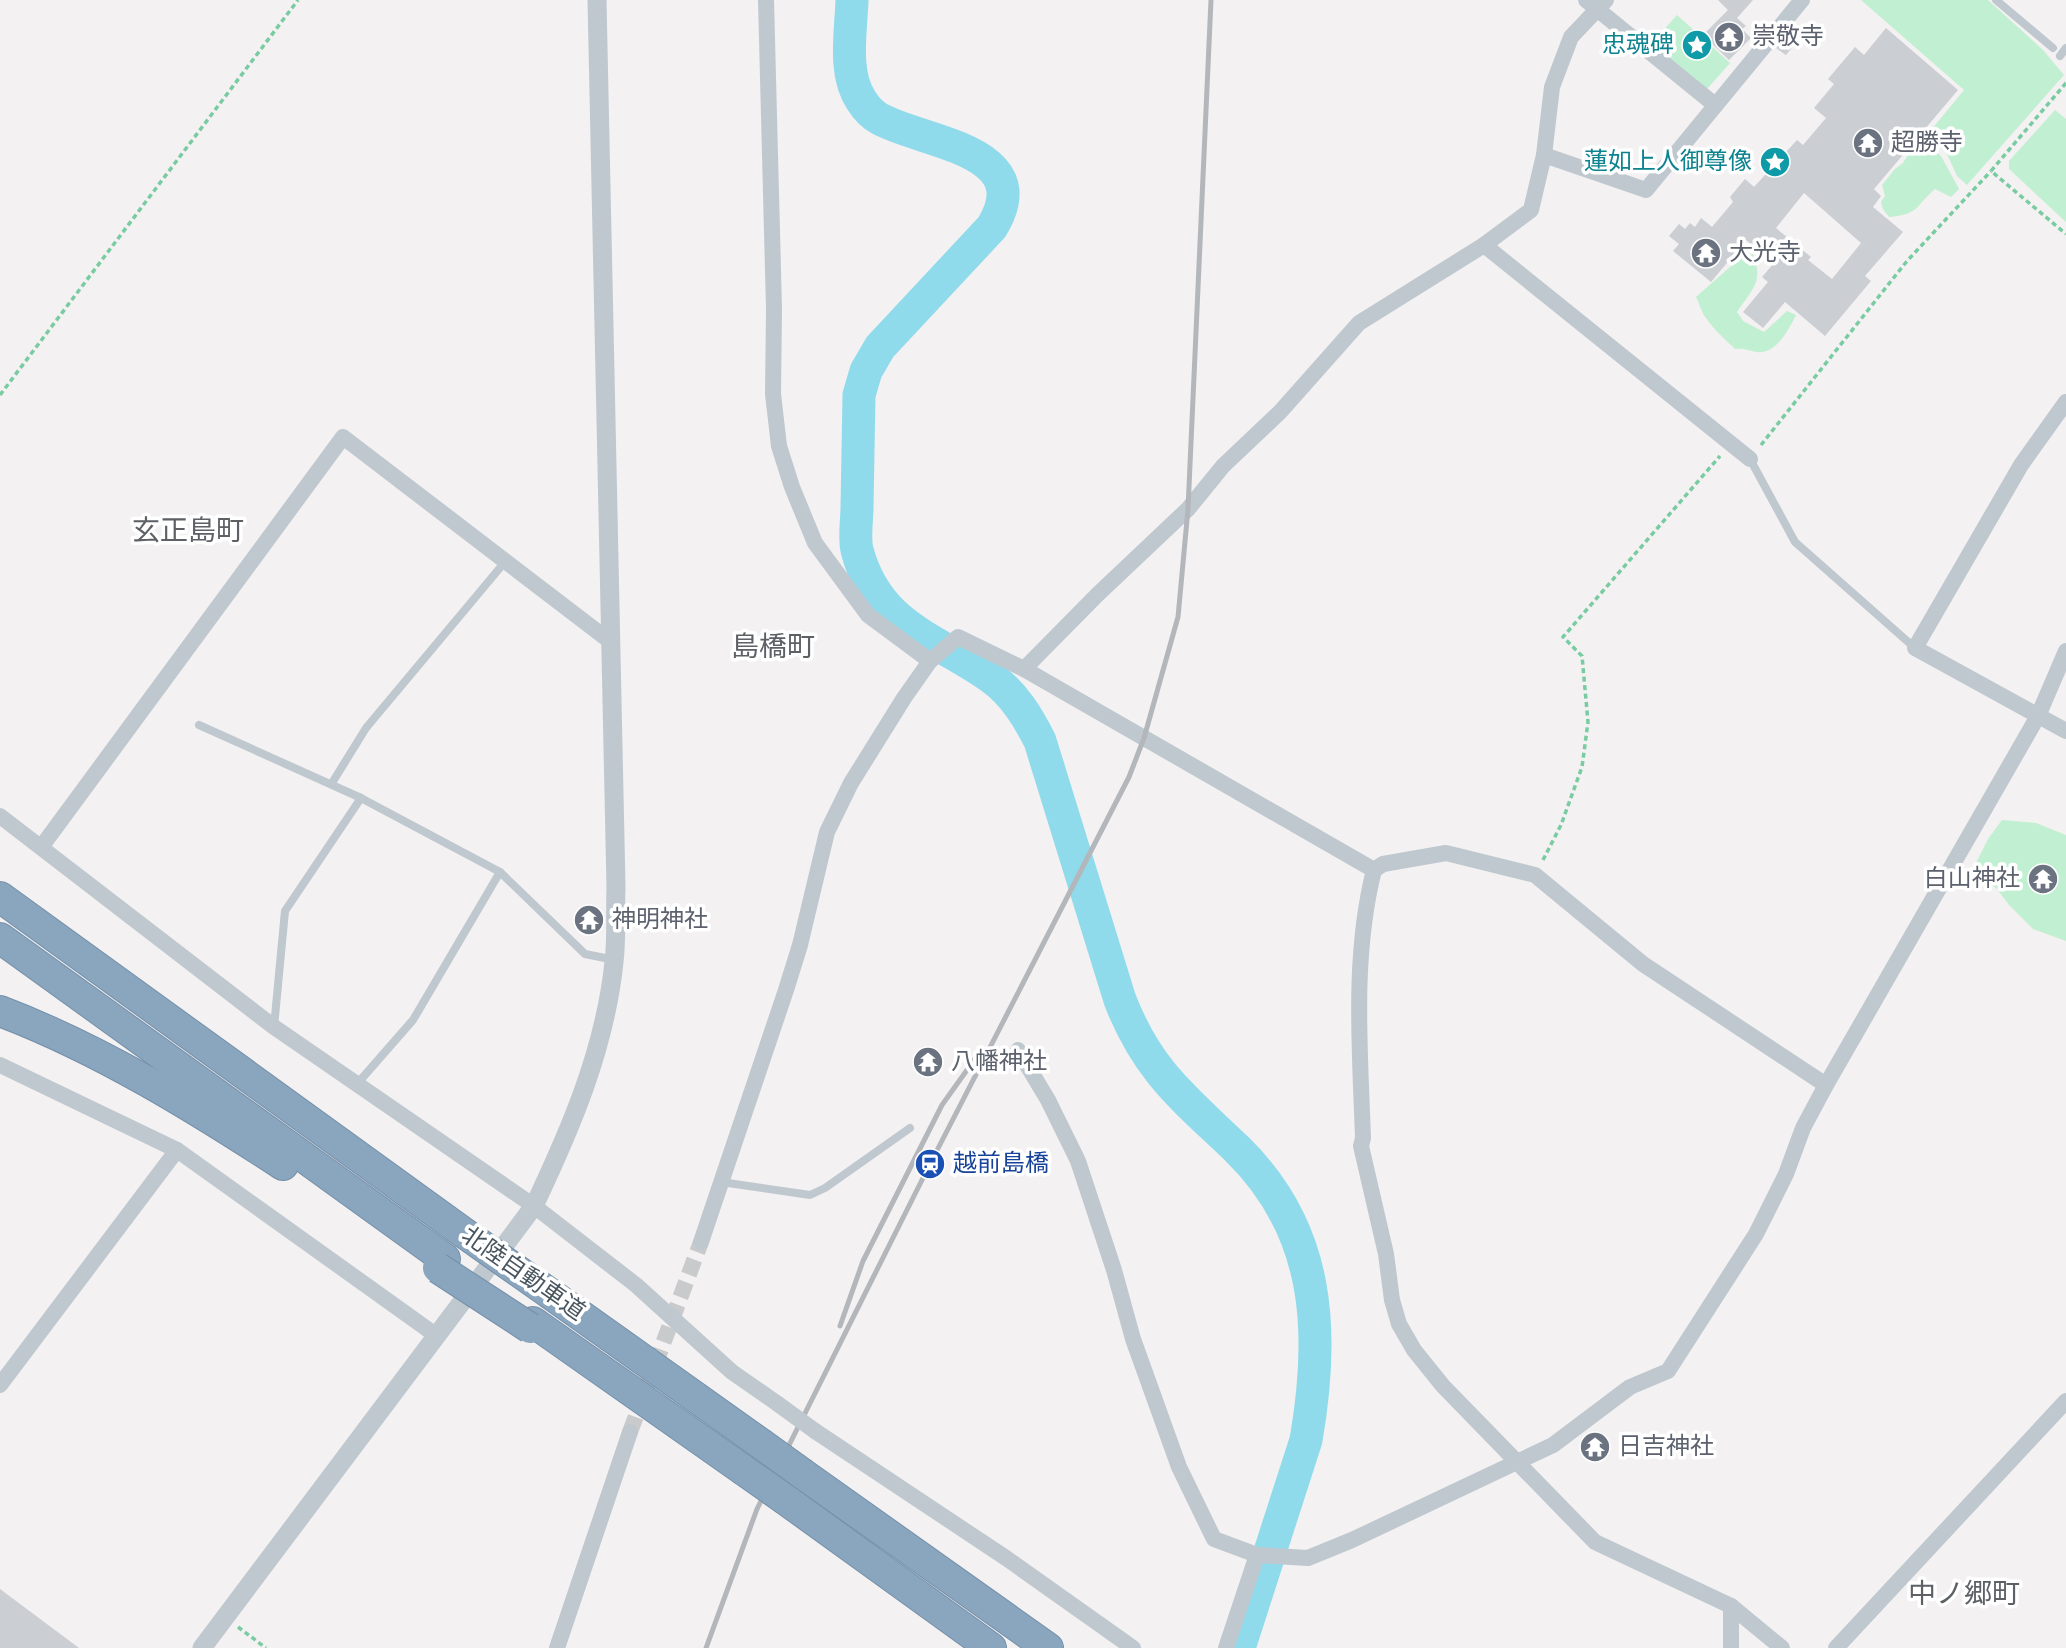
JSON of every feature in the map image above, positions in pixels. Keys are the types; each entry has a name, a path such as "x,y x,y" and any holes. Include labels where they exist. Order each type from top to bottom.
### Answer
{"highway":[{"path":"0,882 72,939 142,1000"},
{"name":"北陸自動車道","path":"0,897 464,1233 1048,1648"},
{"name":"北陸自動車道","path":"0,937 441,1264 742,1469 991,1648"},
{"path":"0,1011 93,1053 173,1097 441,1264"}],"street":[{"path":"202,1648 534,1206 568,1135 599,1046 615,960 616,887 597,0"},
{"path":"766,0 774,309 772,394 779,446 792,488 815,543 868,615 940,653"},
{"path":"1544,155 1646,190 1802,0"},
{"path":"1024,669 1188,509 1223,466 1280,412 1359,323 1484,245 1531,210 1544,155 1552,87 1572,37 1596,3 1715,105"},
{"path":"1484,245 1750,459"},
{"path":"2066,402 2021,465 1915,648 2066,731"},
{"path":"42,846 343,438 611,642"},
{"path":"701,1242 790,978 827,832 851,783 940,653 958,637 1024,669 1374,870"},
{"path":"1018,1049 1078,1161 1114,1270 1133,1339 1179,1467 1214,1539 1266,1556 1308,1558 1553,1445 1630,1387 1668,1371 1756,1234 1786,1174 1803,1128 2038,716 2066,651"},
{"path":"0,816 274,1027 534,1206 636,1285 732,1372 815,1431 1006,1558 1133,1648"},
{"path":"1782,1648 1731,1606 1595,1542 1443,1386 1414,1350 1399,1325 1361,1146 1363,1138 1358,988 1368,892 1374,870 1383,864 1446,853 1535,875 1643,964 1826,1085"},
{"path":"0,1065 177,1150 437,1336"},
{"path":"0,1385 177,1150"},
{"path":"1836,1648 2066,1401"},
{"path":"557,1648 630,1432"},
{"path":"1226,1648 1266,1556"},
{"path":"1731,1606 1731,1648"}],"lane":[{"path":"1996,0 2053,48"},
{"path":"2060,55 2066,48"},
{"path":"1750,459 1795,542 1915,648"},
{"path":"332,783 366,728 504,563"},
{"path":"199,725 332,783 500,872 585,954 615,960"},
{"path":"274,1027 285,911 361,798"},
{"path":"357,1084 413,1020 500,872"},
{"path":"721,1182 810,1195 825,1188 910,1128"}],"path":[{"path":"0,395 298,0"},
{"path":"1750,459 1907,261 1991,171 2066,83"},
{"path":"1991,171 2066,234"},
{"path":"1535,875 1562,825 1582,767 1588,722 1582,656 1563,637 1731,444"},
{"path":"226,1617 266,1648"}],"green space":[{"path":"1861,0 1988,0 2043,50 2064,75 1967,185 1957,176 1947,154 1927,135 1964,90"},
{"path":"1677,15 1730,63 1706,90 1651,44"},
{"path":"2055,110 2066,119 2066,222 2009,169 2009,161"},
{"path":"1922,140 1941,156 1959,189 1951,197 1935,189 1912,212 1889,217 1881,202 1885,196 1882,185"},
{"path":"1753,254 1757,279 1737,312 1743,321 1764,332 1787,311 1796,315 1781,340 1764,352 1735,349 1709,322 1696,297 1739,259"},
{"path":"2002,820 2036,823 2066,835 2066,941 2033,929 1997,889 1973,869 1988,839"}],"building":[{"path":"1718,0 1753,0 1737,18 1746,26 1742,29 1751,38 1729,60 1703,35 1728,10"},
{"path":"1795,25 1804,33 1786,55 1776,48"},
{"path":"1886,28 1958,90 1874,189 1881,196 1873,207 1903,232 1865,276 1871,281 1825,336 1785,302 1763,328 1743,312 1768,282 1762,277 1774,263 1746,240 1711,282 1673,251 1679,244 1669,236 1679,224 1685,229 1690,223 1695,227 1701,218 1712,227 1733,202 1730,197 1745,179 1754,187 1797,140 1803,145 1826,118 1814,108 1834,84 1828,79 1855,47 1864,55","holes":["1804,193 1861,243 1832,279 1808,260 1811,257 1776,228"]},
{"path":"0,1589 79,1648 0,1648"}],"waterway":[{"path":"852,0 850,65 855,89 865,106 880,119 947,143 989,165 1001,181 1002,201 992,227 880,347 866,371 859,395 856,534 857,550 866,576 894,614 911,628 992,678 1007,691 1025,715 1040,741 1120,1000 1131,1025 1155,1065 1169,1082 1265,1180 1285,1213 1300,1248 1310,1284 1315,1360 1306,1440 1239,1648"}],"tunnel":[{"path":"630,1432 701,1242"}],"railway":[{"path":"706,1648 757,1509 1129,777 1144,738 1178,617 1188,509 1211,0"},
{"path":"840,1326 863,1261 942,1105 977,1056"}],"place":[{"name":"崇敬寺","path":"1729,37"},
{"name":"忠魂碑","path":"1697,45"},
{"name":"超勝寺","path":"1868,143"},
{"name":"蓮如上人御尊像","path":"1775,162"},
{"name":"大光寺","path":"1706,253"},
{"name":"白山神社","path":"2043,879"},
{"name":"神明神社","path":"589,920"},
{"name":"八幡神社","path":"928,1062"},
{"name":"越前島橋","path":"930,1164"},
{"name":"日吉神社","path":"1595,1447"}],"district":[{"name":"玄正島町","path":"188,532"},
{"name":"島橋町","path":"773,648"},
{"name":"中ノ郷町","path":"1964,1595"}]}
